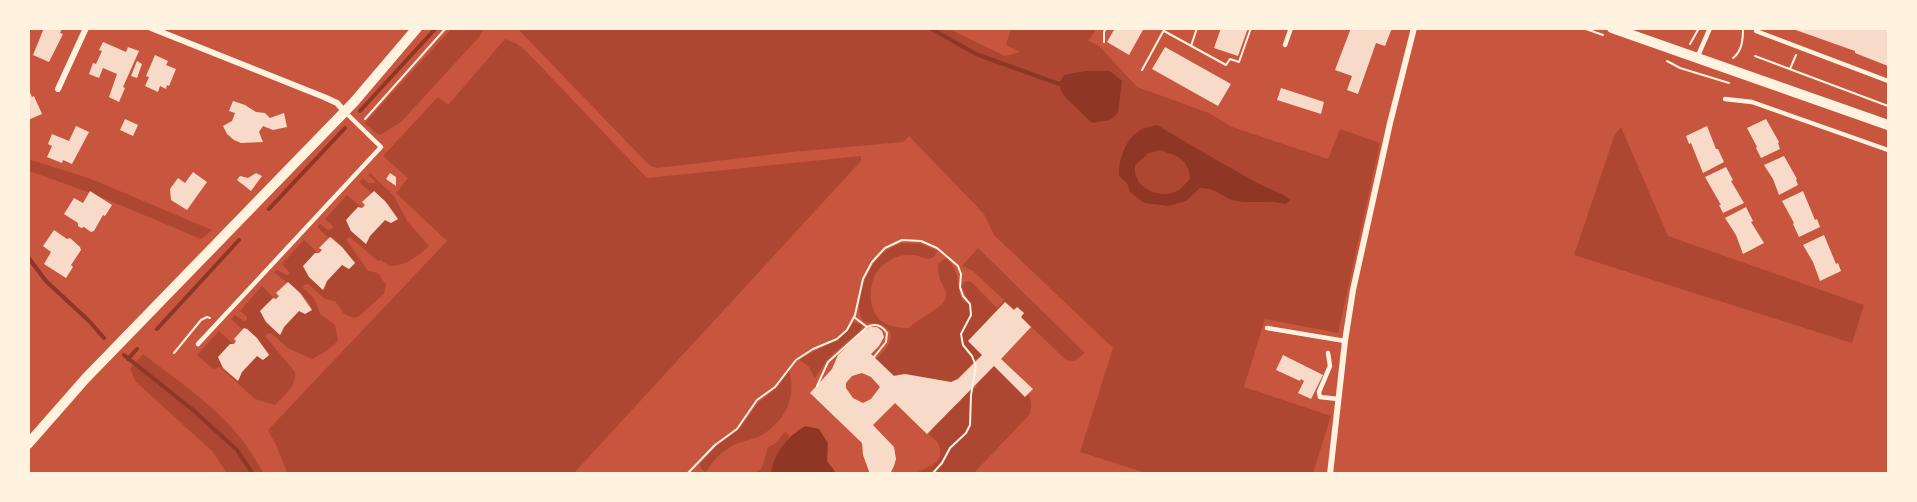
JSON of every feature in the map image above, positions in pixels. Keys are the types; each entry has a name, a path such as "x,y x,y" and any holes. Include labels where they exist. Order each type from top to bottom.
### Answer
{"street":[{"path":"58,89 86,28"},
{"path":"151,28 324,97 337,103 344,111"},
{"path":"28,444 87,378 344,111 417,28"},
{"path":"1330,474 1353,290 1390,123 1414,28"},
{"path":"1612,28 1888,125"}],"lane":[{"path":"1285,45 1291,28"},
{"path":"1697,58 1710,28"},
{"path":"1756,31 1888,81"},
{"path":"1725,99 1752,102 1888,150"},
{"path":"198,344 381,147 344,111"},
{"path":"1267,328 1345,341"},
{"path":"1328,353 1330,366 1319,392 1320,397 1338,399"}],"path":[{"path":"359,126 446,28"},
{"path":"1104,42 1106,28"},
{"path":"1191,47 1197,28"},
{"path":"1142,70 1165,30 1191,47 1226,65 1230,59 1239,62 1251,28"},
{"path":"1688,46 1699,28"},
{"path":"1740,50 1743,28"},
{"path":"1790,69 1797,52"},
{"path":"1755,56 1888,106"},
{"path":"687,474 715,446 737,429 757,400 775,387 796,360 813,349 837,339 847,330 854,317 863,279 872,262 885,248 902,240 921,241 937,248 958,266 961,274 960,287 963,296 970,304 971,315 961,334 963,345 972,356 976,366 976,378 971,395 970,425 932,474"},
{"path":"174,353 201,320 207,317 218,322"},
{"path":"854,317 867,327"},
{"path":"817,386 828,362 867,327 876,324 881,326 886,333 886,342 874,357"}],"shaded area":[{"path":"452,28 484,29 401,122 380,135 376,133 365,123"},
{"path":"518,29 949,29 1005,56 1020,52 1006,45 1011,29 1096,29 1087,40 1099,46 1137,87 1209,113 1232,127 1328,159 1340,129 1380,143 1338,333 1265,319 1244,387 1331,416 1313,473 1146,473 1080,452 1113,348 994,235 984,214 909,136 903,142 657,168 650,166"},
{"path":"505,39 517,44 527,52 647,178 861,156 861,161 574,473 287,473 268,430 447,241 396,193 408,178 383,156 438,97 448,105"},
{"path":"1085,71 1110,71 1122,81 1118,113 1110,120 1092,123 1061,91 1059,84 1064,75"},
{"path":"1157,125 1290,200 1286,204 1236,201 1216,191 1200,188 1186,201 1169,206 1144,203 1130,192 1127,183 1119,176 1120,163 1127,143 1132,137 1142,129","holes":["1160,150 1181,159 1189,172 1190,179 1181,188 1168,194 1160,194 1147,189 1141,185 1135,172 1135,165 1149,153"]},
{"path":"1621,127 1668,236 1864,305 1852,343 1574,255 1615,134"},
{"path":"28,159 91,179 212,230 201,239 96,195 29,171"},
{"path":"370,173 394,196 407,221 429,246 400,265 389,266 381,260 378,261 350,237 346,239 368,271 378,273 386,285 384,294 354,318 344,314 335,301 325,299 308,284 304,285 303,288 314,298 320,314 335,325 338,341 312,359 288,348 271,333 266,334 265,336 295,372 295,377 289,390 275,405 255,399 220,367 213,369 197,355 219,331 233,344 218,356 219,360 225,370 238,381 242,372 257,356 262,360 269,356 269,353 247,329 243,330 231,319 235,315 244,321 247,320 247,317 240,311 262,286 274,298 261,310 263,318 280,335 284,327 299,311 305,314 312,310 301,293 274,272 277,270 287,275 290,273 282,264 304,240 317,252 303,267 309,277 322,289 325,289 327,281 342,265 348,269 354,265 355,262 333,237 329,238 317,227 320,224 328,230 332,229 333,226 325,219 347,195 361,207 353,212 346,221 351,231 366,244 370,236 385,220 391,223 397,220 385,201 375,192 371,193 359,182 363,178 368,183 375,183 368,175"},
{"path":"902,243 921,244 937,251 929,259 913,255 897,257 879,269 872,282 872,306 875,314 886,324 909,328 944,301 945,290 939,277 938,267 939,263 946,258 955,271 959,291 965,303 968,300 962,287 963,283 968,281 997,308 1004,300 973,271 962,266 978,248 1085,353 1074,361 1066,360 1021,317 1024,313 1018,307 1003,314 994,358 1023,396 1028,394 1031,411 974,473 916,473 939,460 939,446 929,435 937,421 944,418 950,408 959,403 969,389 976,388 979,369 977,359 951,382 901,374 893,375 876,359 889,343 891,334 889,330 879,324 864,322 860,315 862,287 871,269 883,253"},
{"path":"854,322 862,325 861,330 828,358 815,378 809,367 800,360 842,336"},
{"path":"143,354 195,393 226,421 252,454 263,473 227,473 212,451 136,382 130,369"},
{"path":"789,371 790,399 777,423 762,435 727,449 705,473 699,465 717,446 740,428 759,402 778,387"},
{"path":"805,426 819,429 828,443 827,461 836,473 771,473 775,458 782,446"},
{"path":"785,432 790,436 777,453 771,473 753,474 762,468 768,447 776,443"}],"building":[{"path":"44,28 62,28 60,33 63,34 49,62 33,55"},
{"path":"1115,28 1144,28 1129,55 1107,42"},
{"path":"1221,28 1248,28 1238,56 1214,48"},
{"path":"1351,28 1392,28 1385,46 1376,43 1358,94 1347,90 1352,76 1335,70"},
{"path":"1790,28 1888,28 1888,66 1855,53 1855,51"},
{"path":"103,42 126,52 128,47 139,51 119,102 109,97 117,74 103,68 99,78 89,74 93,63 96,64 102,51 99,50"},
{"path":"1165,47 1231,84 1218,106 1152,69"},
{"path":"155,55 168,61 166,65 176,69 169,86 167,85 166,89 160,86 158,92 145,86 149,77 146,76"},
{"path":"137,61 142,64 137,78 131,76"},
{"path":"28,88 42,114 28,120"},
{"path":"1281,88 1324,102 1321,114 1277,100"},
{"path":"233,101 256,112 265,113 270,118 284,113 287,127 273,130 263,126 259,132 263,142 241,143 234,140 223,126 232,121 235,113 229,111"},
{"path":"125,119 138,125 133,136 120,130"},
{"path":"1766,119 1779,142 1780,149 1761,158 1747,128"},
{"path":"76,126 89,132 72,164 47,157 52,146 48,144 52,134 69,141"},
{"path":"1707,126 1724,162 1703,173 1686,136"},
{"path":"1784,156 1798,185 1779,195 1764,165"},
{"path":"1726,167 1744,203 1723,213 1705,177"},
{"path":"193,172 207,182 187,210 171,200 170,189 178,178 185,183"},
{"path":"256,173 262,176 251,191 237,180 240,176 248,178"},
{"path":"390,173 396,177 396,186 386,179"},
{"path":"90,191 112,205 91,232 78,226 78,223 64,214 74,198 83,203"},
{"path":"374,191 385,201 398,219 391,223 385,220 370,236 366,244 351,231 346,220 358,207 362,208 365,205 362,202"},
{"path":"1803,191 1820,227 1799,237 1782,201"},
{"path":"1746,207 1753,221 1751,222 1764,243 1743,254 1736,235 1725,218"},
{"path":"54,230 67,239 70,238 81,250 66,278 44,264 51,252 43,246"},
{"path":"1824,235 1841,271 1820,281 1803,245"},
{"path":"330,237 355,263 349,269 342,265 327,281 323,290 309,277 303,266 315,253 322,250 319,248"},
{"path":"288,282 300,293 312,310 305,314 299,311 284,327 280,335 266,322 260,311 273,298 276,299 279,296 276,293"},
{"path":"1005,302 1014,310 1017,307 1024,313 1021,317 1031,327 1001,359 1033,389 1025,397 994,366 927,434 895,403 873,425 894,447 896,459 890,474 870,474 863,455 862,443 810,393 832,369 838,355 870,327 877,327 882,331 884,337 871,354 894,376 905,374 951,382 958,379 982,355 968,341","holes":["862,373 871,377 880,387 871,399 863,403 853,398 846,388 846,383 852,376"]},
{"path":"244,328 257,338 269,355 263,360 257,356 242,372 238,381 223,368 218,357 230,344 234,344 236,341 234,339"},
{"path":"1283,355 1323,375 1311,399 1298,393 1304,381 1276,370"}],"waterway":[{"path":"360,111 436,28"},
{"path":"930,28 976,54 1059,84"},
{"path":"269,209 345,128"},
{"path":"157,329 239,240"},
{"path":"28,257 46,281 104,338"},
{"path":"128,359 137,349"},
{"path":"124,355 193,410 237,450 253,474"}]}
